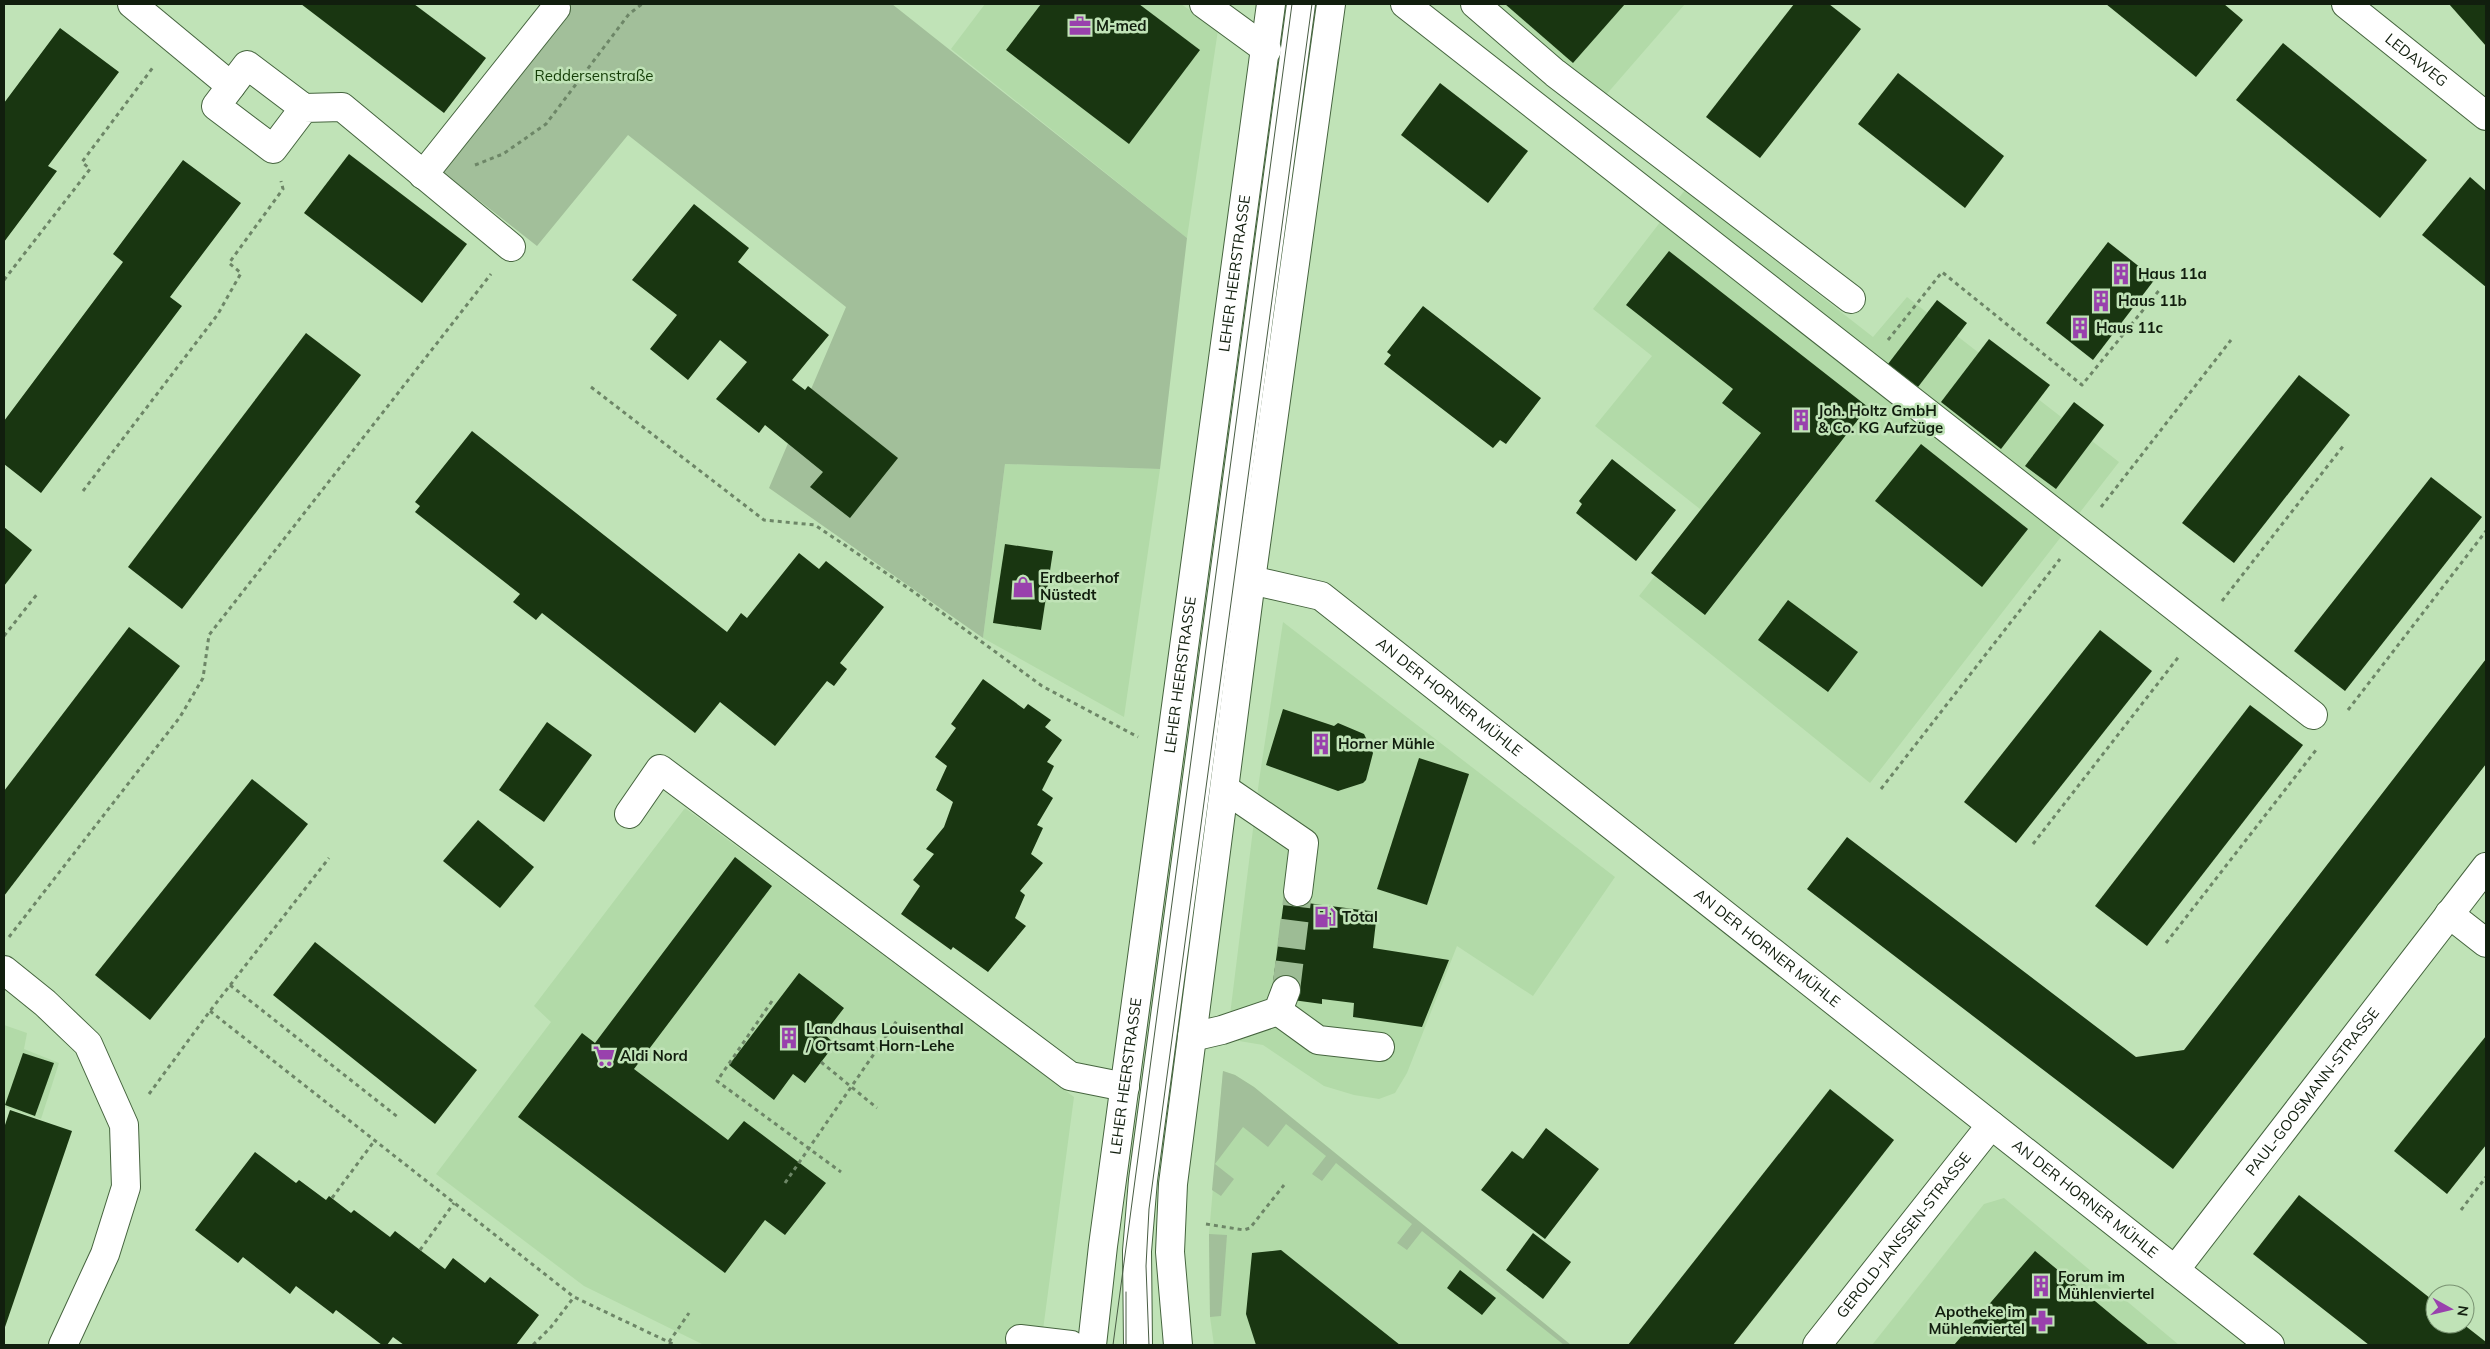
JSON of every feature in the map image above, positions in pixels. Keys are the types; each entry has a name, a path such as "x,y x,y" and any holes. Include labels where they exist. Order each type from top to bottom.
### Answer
{"street":[{"path":"132,4 175,37 231,86"},
{"path":"1204,4 1267,50"},
{"name":"LEHER HEERSTRASSE","path":"1092,1345 1102,1246 1267,50 1271,4"},
{"path":"1138,1345 1137,1251 1143,1180 1301,4"},
{"path":"1178,1345 1171,1278 1170,1219 1173,1184 1225,788 1250,580 1331,4"},
{"path":"1405,4 2313,715"},
{"path":"1475,4 1555,73 1851,299"},
{"name":"LEDAWEG","path":"2346,4 2486,116"},
{"path":"428,179 556,8"},
{"path":"304,108 273,149 216,106 247,65 304,108 342,107 511,247"},
{"name":"AN DER HORNER MÜHLE","path":"1250,580 1322,596 2270,1345"},
{"path":"629,814 660,769 1070,1076 1125,1087"},
{"path":"1225,788 1304,842 1298,892"},
{"name":"PAUL-GOOSMANN-STRASSE","path":"2175,1270 2486,867"},
{"path":"2449,914 2486,943"},
{"path":"4,970 45,1003 88,1044 124,1125 126,1187 105,1254 63,1345"},
{"path":"1192,1037 1222,1030 1282,1000 1318,1040 1380,1047"},
{"name":"GEROLD-JANSSEN-STRASSE","path":"1817,1345 1991,1125"},
{"path":"1020,1338 1071,1345"}],"path":[{"path":"428,179 503,154 546,124 629,14 642,4"},
{"path":"4,280 90,169 82,162 175,37"},
{"path":"83,491 218,314 241,272 229,263 283,190 273,149"},
{"path":"4,944 180,717 204,678 209,635 511,247"},
{"path":"1867,366 1942,272 2082,385 2160,288"},
{"path":"1881,789 2231,340"},
{"path":"591,387 764,520 814,525 911,590 1042,686 1170,754"},
{"path":"4,636 38,593"},
{"path":"124,1125 210,1010 329,858"},
{"path":"230,985 399,1118"},
{"path":"772,1001 717,1081 841,1172"},
{"path":"210,1010 574,1297 675,1345"},
{"path":"785,1183 898,1019"},
{"path":"821,1062 877,1108"},
{"path":"332,1198 375,1140"},
{"path":"2461,1210 2486,1177"},
{"path":"1170,1219 1244,1230 1250,1228 1284,1185"},
{"path":"420,1250 454,1203"},
{"path":"533,1345 551,1327 574,1297"},
{"path":"669,1342 690,1313"}],"shaded area":[{"path":"985,4 1181,4 1218,30 1187,238 951,49"},
{"path":"1493,4 1685,4 1605,96"},
{"path":"1685,190 1873,337 1907,297 2119,462 1870,783 1639,596 1705,513 1595,426 1652,356 1593,309"},
{"path":"1005,464 1160,469 1124,717 983,638"},
{"path":"1283,622 1615,877 1533,996 1457,946 1407,1073 1395,1093 1379,1099 1354,1095 1324,1086 1263,1045 1227,1039 1259,781"},
{"path":"685,808 1074,1097 1041,1345 704,1345 584,1286 436,1174 551,1022 534,1006"},
{"path":"4,1025 27,1033 24,1049 59,1063 41,1119 4,1107"},
{"path":"1223,1071 1235,1075 1254,1087 1571,1345 1214,1345 1210,1317 1209,1234"},
{"path":"2004,1198 2179,1345 1872,1345 1984,1204"}],"green space":[{"name":"Reddersenstraße","path":"571,4 892,4 1187,238 1160,469 1005,464 983,638 769,488 846,307 628,135 537,246 440,170"},
{"path":"1223,1071 1235,1075 1254,1087 1571,1345 1564,1345 1422,1231 1407,1250 1397,1243 1412,1224 1336,1163 1322,1181 1312,1174 1326,1156 1286,1124 1268,1147 1243,1127 1215,1164 1234,1179 1221,1196 1212,1190"},
{"path":"1209,1234 1227,1235 1221,1316 1210,1317"}],"building":[{"path":"301,4 414,4 486,58 444,113"},
{"path":"1041,4 1139,4 1200,50 1129,144 1006,50"},
{"path":"1505,4 1625,4 1573,63"},
{"path":"1794,4 1829,4 1861,29 1760,158 1706,117"},
{"path":"2106,4 2224,4 2243,20 2196,77"},
{"path":"2449,4 2486,4 2486,46"},
{"path":"60,28 119,72 48,166 57,171 4,242 4,103"},
{"path":"2283,43 2427,160 2380,218 2236,100"},
{"path":"1898,73 2004,156 1965,208 1858,124"},
{"path":"1440,83 1528,151 1488,203 1401,135"},
{"path":"349,154 467,244 422,303 304,213"},
{"path":"183,160 241,203 170,297 182,306 41,493 4,464 4,421 123,262 113,254"},
{"path":"2470,177 2486,191 2486,287 2422,235"},
{"path":"694,204 749,248 738,262 829,335 792,380 805,390 808,386 898,458 850,518 810,487 823,472 765,425 759,433 716,399 747,362 720,340 688,380 650,349 677,315 632,280"},
{"path":"2108,242 2155,279 2093,360 2046,323"},
{"name":"Joh. Holtz GmbH & Co. KG Aufzüge","path":"1669,251 1868,407 1705,615 1651,573 1761,433 1722,403 1733,389 1626,305"},
{"path":"1937,300 1967,323 1918,387 1888,364"},
{"path":"1423,306 1541,398 1506,444 1500,440 1493,448 1384,364 1391,355 1387,352"},
{"path":"306,333 361,375 182,609 128,567"},
{"path":"1989,339 2050,385 2001,449 1941,402"},
{"path":"2299,375 2350,415 2234,563 2182,523"},
{"path":"2074,402 2104,425 2056,489 2025,466"},
{"path":"472,431 727,632 741,613 747,618 799,553 819,569 826,561 884,607 840,663 847,669 834,686 827,681 775,746 720,702 695,733 542,613 536,620 513,602 520,594 415,512 420,506 415,502"},
{"path":"1921,444 2028,529 1982,587 1875,501"},
{"path":"1612,459 1676,510 1636,561 1576,513 1582,504 1579,501"},
{"path":"2431,477 2482,517 2345,691 2294,651"},
{"path":"4,527 32,550 4,586"},
{"name":"Erdbeerhof Nüstedt","path":"1005,544 1053,551 1041,630 993,623"},
{"path":"1788,600 1858,652 1828,692 1758,640"},
{"path":"129,627 180,666 4,896 4,791"},
{"path":"2100,630 2152,671 2016,843 1964,802"},
{"path":"2486,659 2486,764 2173,1169 1807,889 1847,837 2136,1057 2184,1050"},
{"path":"983,679 1024,709 1028,704 1051,720 1045,727 1062,740 1047,762 1054,766 1042,790 1053,798 1037,825 1043,828 1031,854 1043,863 1020,891 1025,895 1015,918 1026,926 988,972 953,947 951,950 901,914 920,886 913,880 934,854 926,849 944,827 953,802 936,790 947,766 935,757 956,728 951,724"},
{"path":"2250,705 2303,745 2147,946 2095,906"},
{"name":"Horner Mühle","path":"1283,709 1334,726 1338,723 1364,734 1373,753 1366,780 1363,783 1338,791 1266,765"},
{"path":"547,722 592,755 544,822 499,790"},
{"path":"1419,758 1469,774 1427,905 1377,889"},
{"path":"252,779 308,824 150,1020 95,975"},
{"path":"478,820 534,867 500,908 443,861"},
{"name":"Aldi Nord","path":"735,857 772,886 634,1069 728,1140 744,1121 826,1183 785,1235 765,1220 725,1273 518,1117 582,1033 595,1043"},
{"path":"1284,900 1377,912 1373,948 1449,960 1422,1027 1353,1017 1354,1003 1322,999 1322,1004 1271,997"},
{"path":"315,942 477,1070 435,1124 273,995"},
{"name":"Landhaus Louisenthal / Ortsamt Horn-Lehe","path":"799,973 844,1008 824,1034 835,1044 805,1083 793,1074 774,1100 729,1065"},
{"path":"2486,1036 2486,1145 2447,1194 2394,1151"},
{"path":"23,1053 54,1063 35,1116 5,1105"},
{"path":"1830,1089 1894,1140 1733,1345 1628,1345"},
{"path":"10,1110 72,1131 4,1330 4,1128"},
{"path":"1546,1128 1599,1169 1545,1239 1481,1190 1512,1151 1523,1159"},
{"path":"255,1152 296,1183 299,1180 326,1200 329,1196 351,1213 354,1210 390,1237 395,1231 445,1269 453,1258 485,1283 490,1277 539,1315 516,1345 404,1345 393,1337 387,1345 382,1345 336,1310 333,1314 296,1286 290,1294 243,1257 238,1263 195,1230"},
{"path":"2299,1195 2425,1294 2425,1334 2475,1333 2486,1342 2486,1345 2369,1345 2253,1254"},
{"path":"1533,1233 1571,1262 1543,1299 1506,1270"},
{"path":"1281,1250 1400,1345 1256,1345 1246,1314 1252,1253"},
{"name":"Forum im Mühlenviertel","path":"2035,1251 2119,1321 2149,1345 1954,1345"},
{"path":"1460,1270 1496,1298 1482,1315 1447,1288"}],"tunnel":[{"path":"1286,990 1298,892"}],"tram line":[{"path":"1113,1345 1292,4"},
{"path":"1149,1345 1146,1266 1149,1209 1312,4"},
{"path":"1126,1292 1126,1345"}],"place":[{"name":"M-med","path":"1080,26"},
{"name":"Haus 11a","path":"2121,274"},
{"name":"Haus 11b","path":"2101,301"},
{"name":"Haus 11c","path":"2080,328"},
{"name":"Joh. Holtz GmbH & Co. KG Aufzüge","path":"1801,420"},
{"name":"Erdbeerhof Nüstedt","path":"1023,587"},
{"name":"Horner Mühle","path":"1321,744"},
{"name":"Total","path":"1325,917"},
{"name":"Landhaus Louisenthal / Ortsamt Horn-Lehe","path":"789,1038"},
{"name":"Aldi Nord","path":"604,1056"},
{"name":"Forum im Mühlenviertel","path":"2041,1286"},
{"name":"Apotheke im Mühlenviertel","path":"2042,1321"}]}
